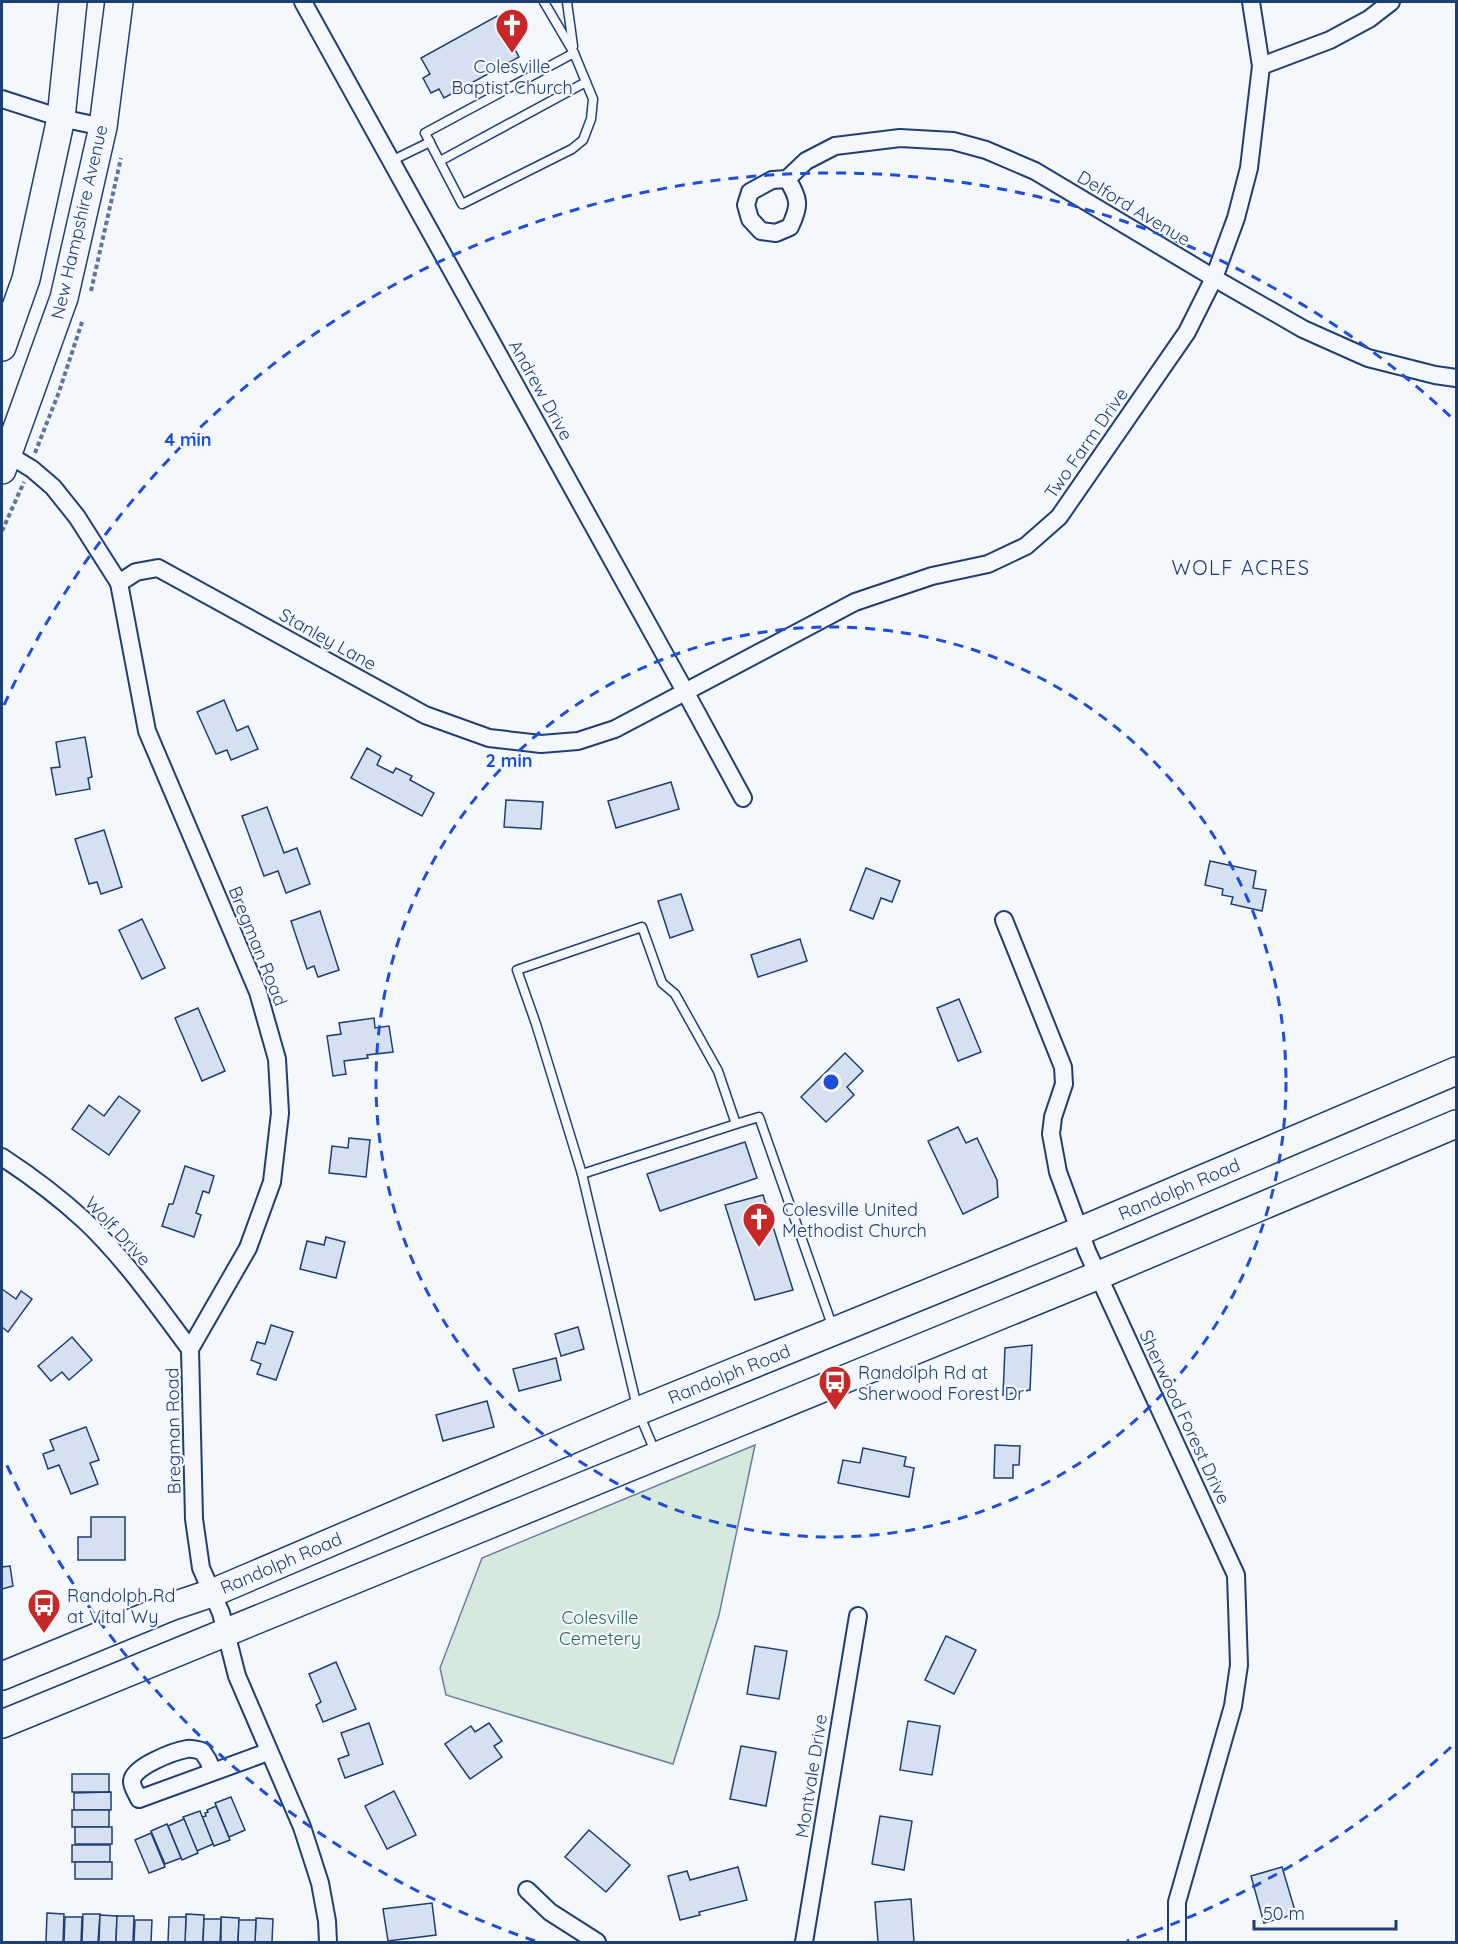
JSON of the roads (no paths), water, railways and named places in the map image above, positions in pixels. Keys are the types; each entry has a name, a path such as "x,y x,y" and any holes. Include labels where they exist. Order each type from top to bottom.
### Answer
{"main road":[{"path":"2,346 26,279 61,118 73,2"},
{"name":"New Hampshire Avenue","path":"5,462 64,298 103,127 119,2"},
{"name":"Randolph Road","path":"2,1676 170,1607 212,1593 638,1412 1080,1231 1456,1071"},
{"path":"2,1724 1099,1275 1456,1125"}],"street":[{"name":"Andrew Drive","path":"303,2 743,798"},
{"name":"Two Farm Drive","path":"686,693 855,602 932,576 988,564 1026,546 1059,517 1187,332 1214,278 1236,218 1249,168 1261,66 1251,2"},
{"path":"1261,66 1330,40 1369,20 1391,2"},
{"path":"2,99 61,118 103,127"},
{"name":"Delford Avenue","path":"787,179 806,161 835,146 900,138 953,141 986,150 1035,171 1303,329 1368,358 1456,378"},
{"path":"5,462 32,469 53,487 77,517 119,583"},
{"name":"Stanley Lane","path":"119,583 136,572 158,568 424,715 489,738 541,744 578,741 615,729 686,693"},
{"name":"Bregman Road","path":"119,583 147,731 258,992 277,1059 280,1113 272,1182 248,1248 190,1349 194,1519 201,1568 221,1612 237,1676 302,1827 320,1883 327,1921 328,1942"},
{"name":"Sherwood Forest Drive","path":"1004,920 1064,1067 1064,1084 1053,1117 1051,1134 1058,1172 1099,1275 1236,1575 1239,1665 1233,1706 1177,1902 1177,1942"},
{"name":"Wolf Drive","path":"2,1157 41,1183 87,1222 129,1268 190,1349"},
{"name":"Montvale Drive","path":"804,1942 858,1616"},
{"path":"213,1772 268,1752"},
{"path":"527,1890 550,1912 597,1942"}],"lane":[{"path":"544,2 574,52 593,99 591,119 583,140 572,149 462,204 425,133 574,52"},
{"path":"567,2 574,52"},
{"path":"440,161 586,82"},
{"path":"391,161 430,142"},
{"path":"657,1456 638,1412 582,1174 517,970 642,927 662,983 675,994 718,1071 736,1124"},
{"path":"582,1174 759,1117 835,1331"}],"place":[{"name":"Colesville Baptist Church","path":"512,54"},
{"name":"Colesville United Methodist Church","path":"759,1248"},
{"name":"Randolph Rd at Sherwood Forest Dr","path":"835,1411"},
{"name":"Randolph Rd at Vital Wy","path":"44,1634"}],"district":[{"name":"WOLF ACRES","path":"1241,567"}],"park label":[{"name":"Colesville Cemetery","path":"600,1627"}]}
